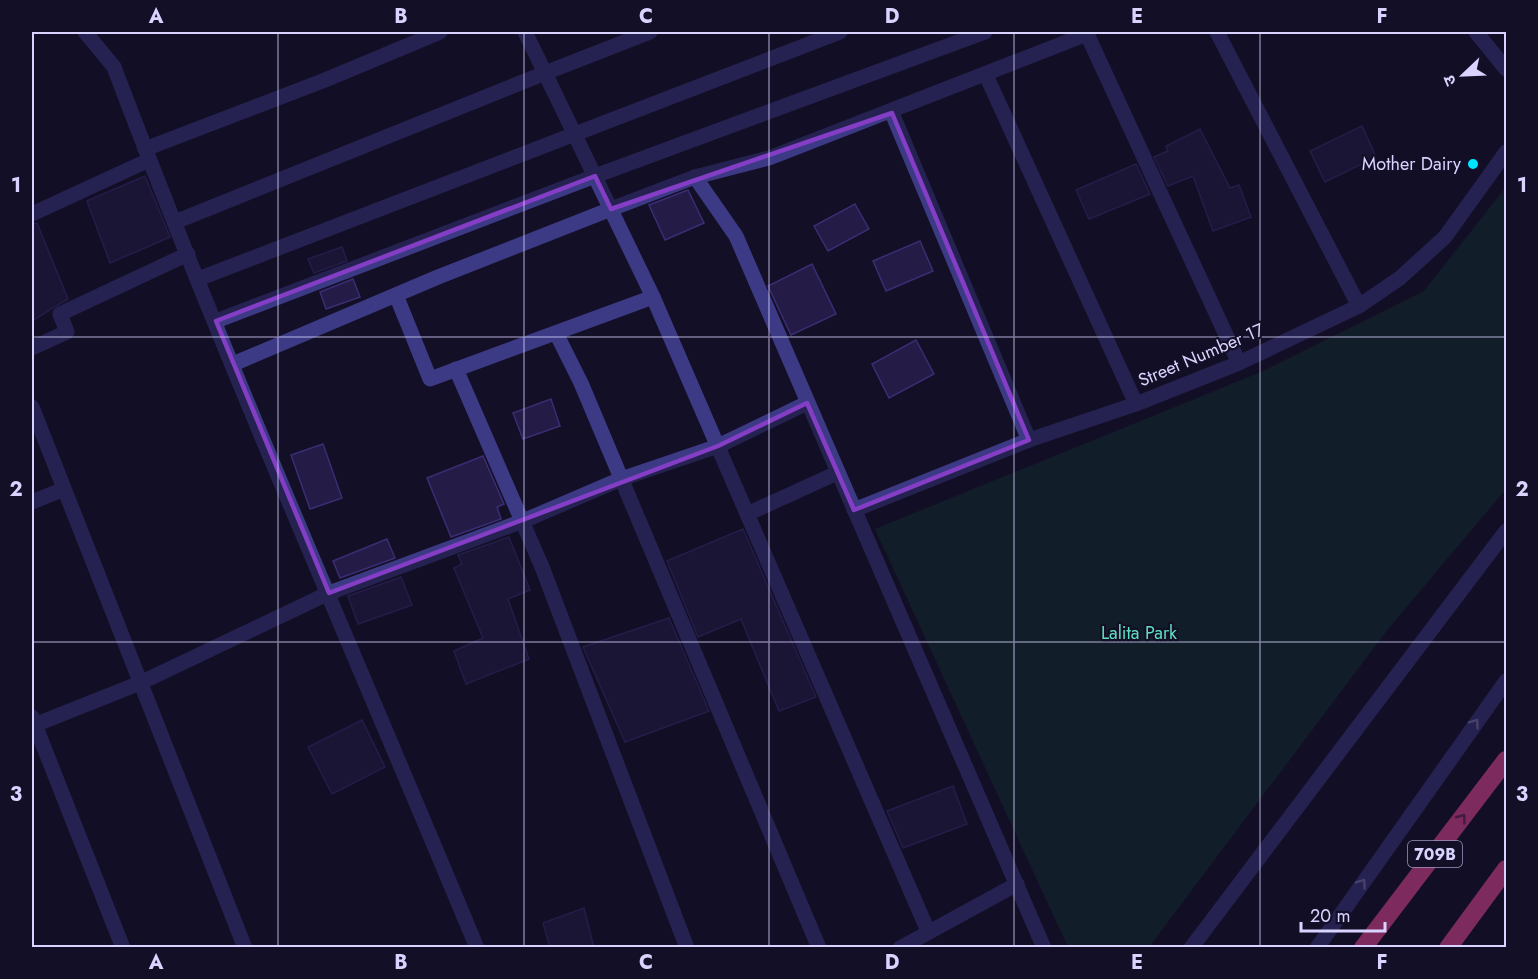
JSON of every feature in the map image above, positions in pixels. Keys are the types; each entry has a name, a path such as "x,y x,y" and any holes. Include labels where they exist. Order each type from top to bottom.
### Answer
{"highway":[{"name":"709B","path":"1363,948 1506,760"},
{"path":"1448,948 1506,869"}],"street":[{"path":"86,32 114,67 147,155 234,364 262,441 329,593 477,948"},
{"path":"32,214 147,155 440,32"},
{"path":"525,32 653,297 928,931"},
{"path":"175,222 545,72 650,32"},
{"path":"198,279 840,32"},
{"path":"216,321 595,176 985,32"},
{"path":"1217,32 1359,306"},
{"path":"1476,32 1506,69"},
{"path":"234,364 396,295 611,209 695,177 769,158 891,113 1087,33 1239,363"},
{"path":"986,75 1136,404"},
{"path":"891,113 1029,440"},
{"name":"Street Number 17","path":"854,510 1029,440 1136,404 1239,363 1359,306 1400,278 1445,237 1506,152"},
{"path":"695,177 735,236 1044,948"},
{"path":"32,348 67,332 60,314 188,254"},
{"path":"396,295 430,379 653,297"},
{"path":"556,333 581,383 819,948"},
{"path":"456,369 523,521 687,948"},
{"path":"123,948 32,722 140,682 329,593 523,521 621,479 718,446 807,403"},
{"path":"32,407 245,948"},
{"path":"747,514 837,473"},
{"path":"32,502 64,489"},
{"path":"1191,948 1506,531"},
{"path":"1317,948 1506,681"},
{"path":"900,948 1017,884"}],"highlighted area":[{"path":"892,113 1029,440 854,510 807,403 718,446 329,593 216,321 595,176 611,209"}],"green space":[{"name":"Lalita Park","path":"1506,187 1506,489 1388,629 1149,947 1068,947 875,529 1261,372 1424,291"}],"building":[{"path":"1362,126 1376,157 1325,182 1310,151"},
{"path":"1200,129 1230,188 1239,185 1251,217 1213,231 1193,176 1168,186 1154,157 1168,151 1166,146"},
{"path":"1136,164 1150,194 1089,219 1076,190"},
{"path":"145,176 170,237 110,263 87,201"},
{"path":"688,190 704,223 665,240 649,205"},
{"path":"855,204 869,229 828,251 814,226"},
{"path":"37,223 68,299 32,321 32,224"},
{"path":"920,241 933,271 886,291 873,261"},
{"path":"342,247 347,261 314,273 308,259"},
{"path":"812,264 836,314 791,335 768,286"},
{"path":"353,279 360,297 326,309 320,292"},
{"path":"916,340 934,374 889,398 872,364"},
{"path":"551,399 560,426 523,439 513,413"},
{"path":"323,444 342,498 310,509 291,455"},
{"path":"483,456 504,504 497,507 501,519 451,537 427,478"},
{"path":"743,529 816,697 779,711 741,619 698,637 667,561"},
{"path":"509,537 530,590 508,599 529,659 466,684 454,651 483,638 454,568 462,564 458,555"},
{"path":"387,539 395,558 340,578 333,561"},
{"path":"401,577 412,605 358,624 348,596"},
{"path":"669,618 709,711 625,742 583,647"},
{"path":"362,720 385,767 332,794 308,747"},
{"path":"953,786 967,824 903,848 887,811"},
{"path":"584,908 594,948 550,948 543,923"}],"place":[{"name":"Mother Dairy","path":"1473,164"}]}
